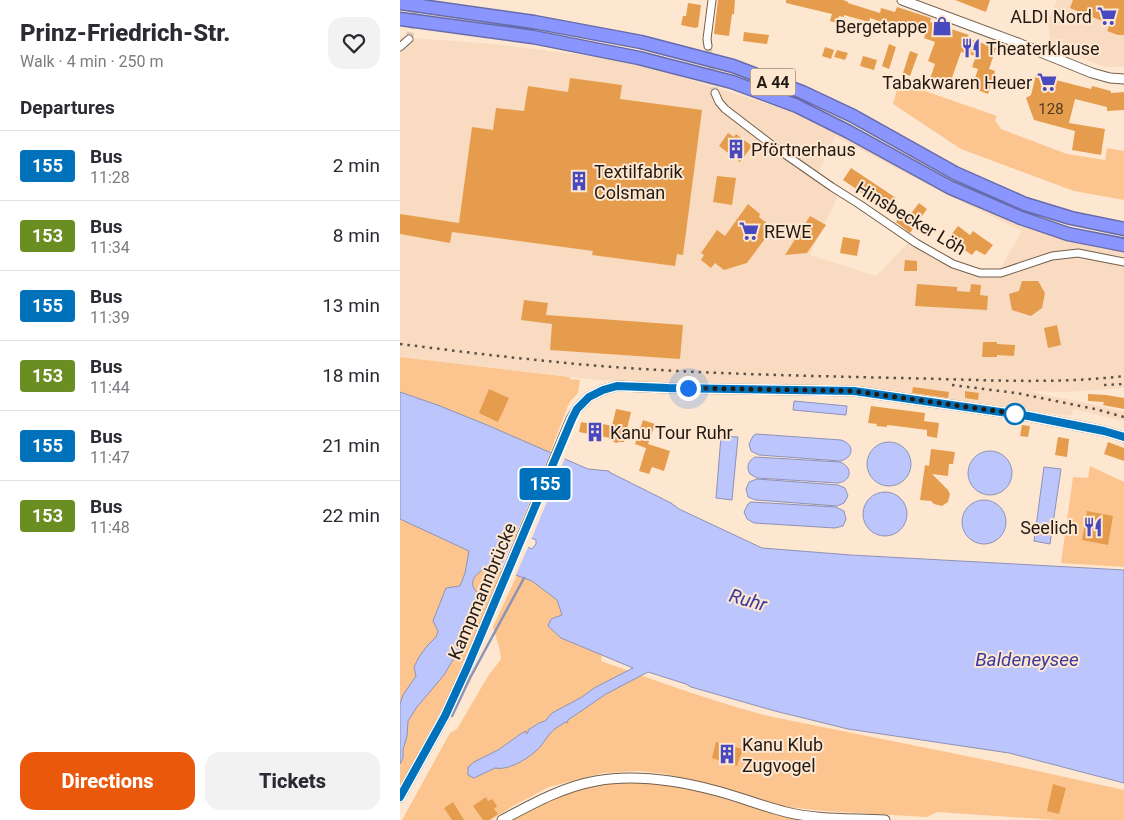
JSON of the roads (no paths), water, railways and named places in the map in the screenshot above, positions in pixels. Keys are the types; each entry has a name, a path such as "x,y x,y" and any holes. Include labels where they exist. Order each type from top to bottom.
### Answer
{"highway":[{"name":"A 44","path":"400,3 534,22 641,42 733,66 802,92 853,116 955,173 1025,204 1071,218 1124,229"},
{"name":"A 44","path":"400,19 533,37 639,58 732,82 797,106 849,132 949,187 1021,218 1068,234 1124,245"}],"street":[{"path":"708,46 712,0"},
{"path":"902,0 1092,73 1110,78 1124,79"},
{"path":"400,47 409,39"},
{"name":"Hinsbecker Löh","path":"716,93 724,109 776,148 916,243 953,264 980,273 1001,273 1052,256 1078,254 1124,262"},
{"name":"Kampmannbrücke","path":"400,797 445,716 467,668 572,419 577,409 594,394 617,386 854,391 1028,416 1104,431 1124,437"},
{"path":"502,820 549,796 570,788 596,781 634,778 654,778 712,790 787,812 804,815 884,820"}],"water":[{"name":"Baldeneysee","path":"400,392 487,425 588,469 609,471 679,509 762,548 851,555 1124,570 1124,783 1009,753 848,729 775,711 691,687 648,672 606,694 568,720 567,723 565,722 556,728 540,747 525,759 507,767 495,768 474,778 468,775 468,767 474,762 498,750 522,733 526,731 526,734 528,733 528,730 545,721 552,713 582,697 594,688 633,668 561,638 548,626 551,619 562,615 557,600 532,581 502,570 497,566 490,565 478,573 473,580 474,589 478,593 475,607 458,651 444,675 417,707 408,721 403,758 400,764 400,704 403,695 416,676 414,667 419,657 436,637 438,631 433,621 446,588 460,586 465,573 469,551 400,519","holes":["513,530 536,540 536,544 532,549 509,539 510,533"]},
{"path":"794,401 847,406 846,415 793,410"},
{"path":"756,434 841,440 849,445 851,451 848,457 840,461 759,455 751,451 749,444"},
{"path":"721,436 738,437 732,500 716,498"},
{"path":"889,442 901,446 907,452 911,464 907,476 901,482 889,486 877,482 871,476 867,464 871,452 877,446"},
{"path":"990,451 1002,455 1008,461 1012,473 1008,485 1002,491 990,495 978,491 972,485 968,473 972,461 978,455"},
{"path":"755,457 840,462 847,467 849,474 846,480 838,483 757,478 750,474 748,469 749,462"},
{"path":"1044,467 1061,469 1050,544 1034,541"},
{"path":"757,479 838,485 845,488 848,496 844,503 837,506 756,500 748,497 746,489 749,482"},
{"path":"881,492 889,492 901,498 907,514 901,530 889,536 881,536 869,530 863,518 863,510 869,498"},
{"path":"988,500 1000,506 1005,513 1005,531 1000,538 993,543 980,544 968,538 963,531 962,518 968,506 975,501"},
{"path":"751,502 836,507 844,511 846,519 843,526 835,528 754,523 747,519 744,512"}],"waterway":[{"path":"452,716 470,678 524,578"}],"tunnel":[{"path":"409,39 417,3"},
{"path":"708,46 715,93"}],"railway":[{"path":"400,344 574,364 712,373 1011,381 1096,379 1124,376"},
{"path":"1104,385 1124,384"},
{"path":"952,385 1016,393 1095,409 1124,417"}],"place":[{"name":"ALDI Nord","path":"1107,16"},
{"name":"Bergetappe","path":"942,26"},
{"name":"Theaterklause","path":"971,48"},
{"name":"Tabakwaren Heuer","path":"1047,82"},
{"name":"Pförtnerhaus","path":"736,149"},
{"name":"Textilfabrik Colsman","path":"579,181"},
{"name":"REWE","path":"749,231"},
{"name":"Kanu Tour Ruhr","path":"595,432"},
{"name":"Seelich","path":"1093,527"},
{"name":"Kanu Klub Zugvogel","path":"727,754"}],"water label":[{"name":"Ruhr","path":"748,600"}]}
